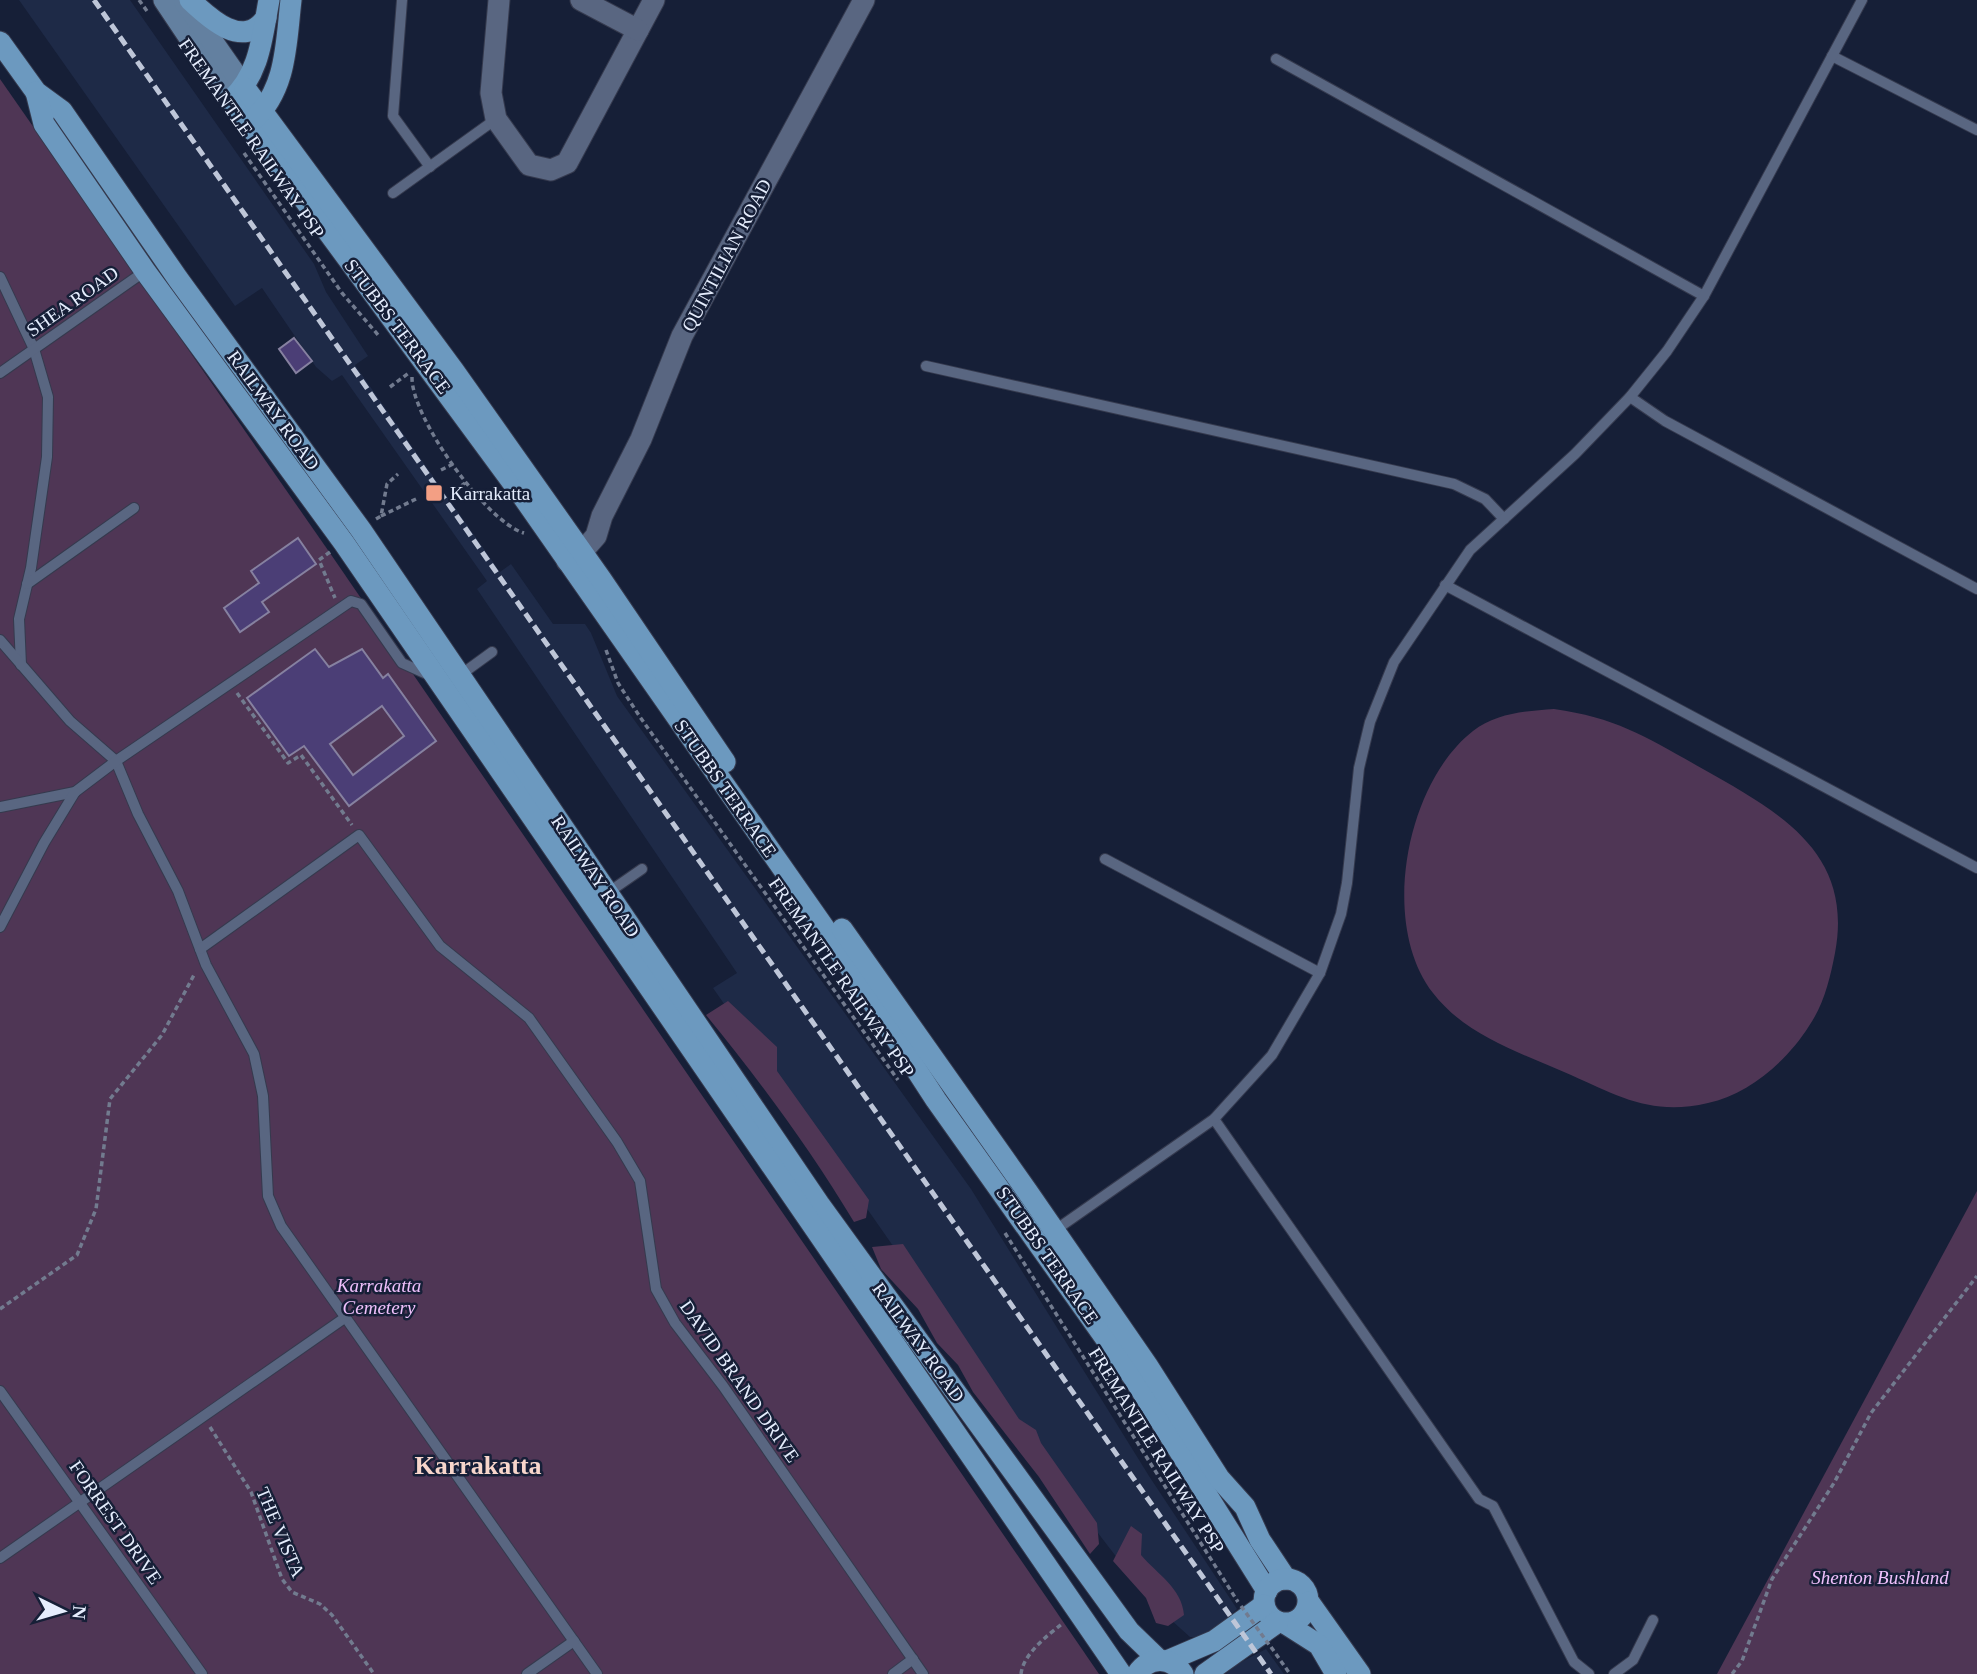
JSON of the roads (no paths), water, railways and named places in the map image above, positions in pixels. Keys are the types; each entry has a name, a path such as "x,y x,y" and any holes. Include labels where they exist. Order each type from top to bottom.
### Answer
{"main road":[{"path":"190,0 222,27 237,32 252,30 267,9"},
{"path":"254,118 280,81 291,0"},
{"path":"238,94 257,61 267,9"},
{"name":"RAILWAY ROAD","path":"0,42 36,92 62,111 356,524 459,676 599,899 1121,1674"},
{"name":"RAILWAY ROAD","path":"36,92 44,124 145,271 283,463 324,515 437,679 1129,1631 1170,1665"},
{"name":"STUBBS TERRACE","path":"238,94 254,118 454,371 569,550 823,926 936,1100 1133,1377 1266,1598"},
{"name":"STUBBS TERRACE","path":"569,550 1054,1230 1147,1364 1219,1478 1245,1507 1264,1548 1286,1579"},
{"path":"1137,1674 1144,1665 1170,1665 1214,1641 1266,1598 1275,1582 1286,1579 1304,1588 1309,1602 1360,1674"},
{"path":"1266,1598 1271,1618 1319,1645 1336,1674"},
{"path":"1205,1674 1282,1623 1304,1615 1309,1602"}],"street":[{"name":"STUBBS TERRACE","path":"184,0 238,94"},
{"path":"499,0 491,93 496,119 530,165 551,170 567,163 654,0"},
{"path":"581,0 638,30"},
{"name":"QUINTILIAN ROAD","path":"569,550 586,520 602,516 640,439 682,336 864,0"},
{"name":"STUBBS TERRACE","path":"156,6 238,94"}],"lane":[{"path":"402,0 393,116 430,167"},
{"path":"1054,1230 1214,1119 1272,1055 1320,973 1344,899 1359,768 1370,722 1394,663 1470,550 1575,454 1630,397 1667,351 1704,296 1863,0"},
{"path":"1832,56 1977,130"},
{"path":"1276,59 1704,296"},
{"path":"393,193 496,119"},
{"name":"SHEA ROAD","path":"0,373 164,257"},
{"path":"0,277 34,349 48,397 47,457 19,619 21,665"},
{"path":"926,366 1454,484 1485,499 1504,519"},
{"path":"1630,397 1665,421 1977,589"},
{"path":"27,584 134,508"},
{"path":"1446,585 1977,868"},
{"path":"0,927 44,843 75,792 229,682 351,601 361,604 402,663 437,679"},
{"path":"0,640 70,721 116,761 138,814 178,891 200,949 254,1054 263,1096 268,1196 281,1226 597,1674"},
{"path":"459,676 492,652"},
{"path":"0,807 75,792"},
{"name":"DAVID BRAND DRIVE","path":"200,949 359,835 440,946 529,1018 617,1142 639,1181 656,1289 675,1323 723,1386 923,1674"},
{"path":"1105,859 1320,973"},
{"path":"599,899 642,869"},
{"path":"1214,1119 1479,1499 1493,1506 1574,1662 1589,1674"},
{"path":"0,1558 346,1317"},
{"name":"FORREST DRIVE","path":"0,1391 82,1502 202,1674"},
{"path":"1614,1674 1633,1660 1653,1620"},
{"path":"527,1674 574,1642"},
{"path":"893,1674 913,1659"}],"railway":[{"path":"94,0 1271,1674"}],"place":[{"name":"Karrakatta","path":"434,493"}],"district":[{"name":"Karrakatta","path":"478,1465"}],"park label":[{"name":"Karrakatta Cemetery","path":"379,1296"},
{"name":"Shenton Bushland","path":"1880,1577"}]}
